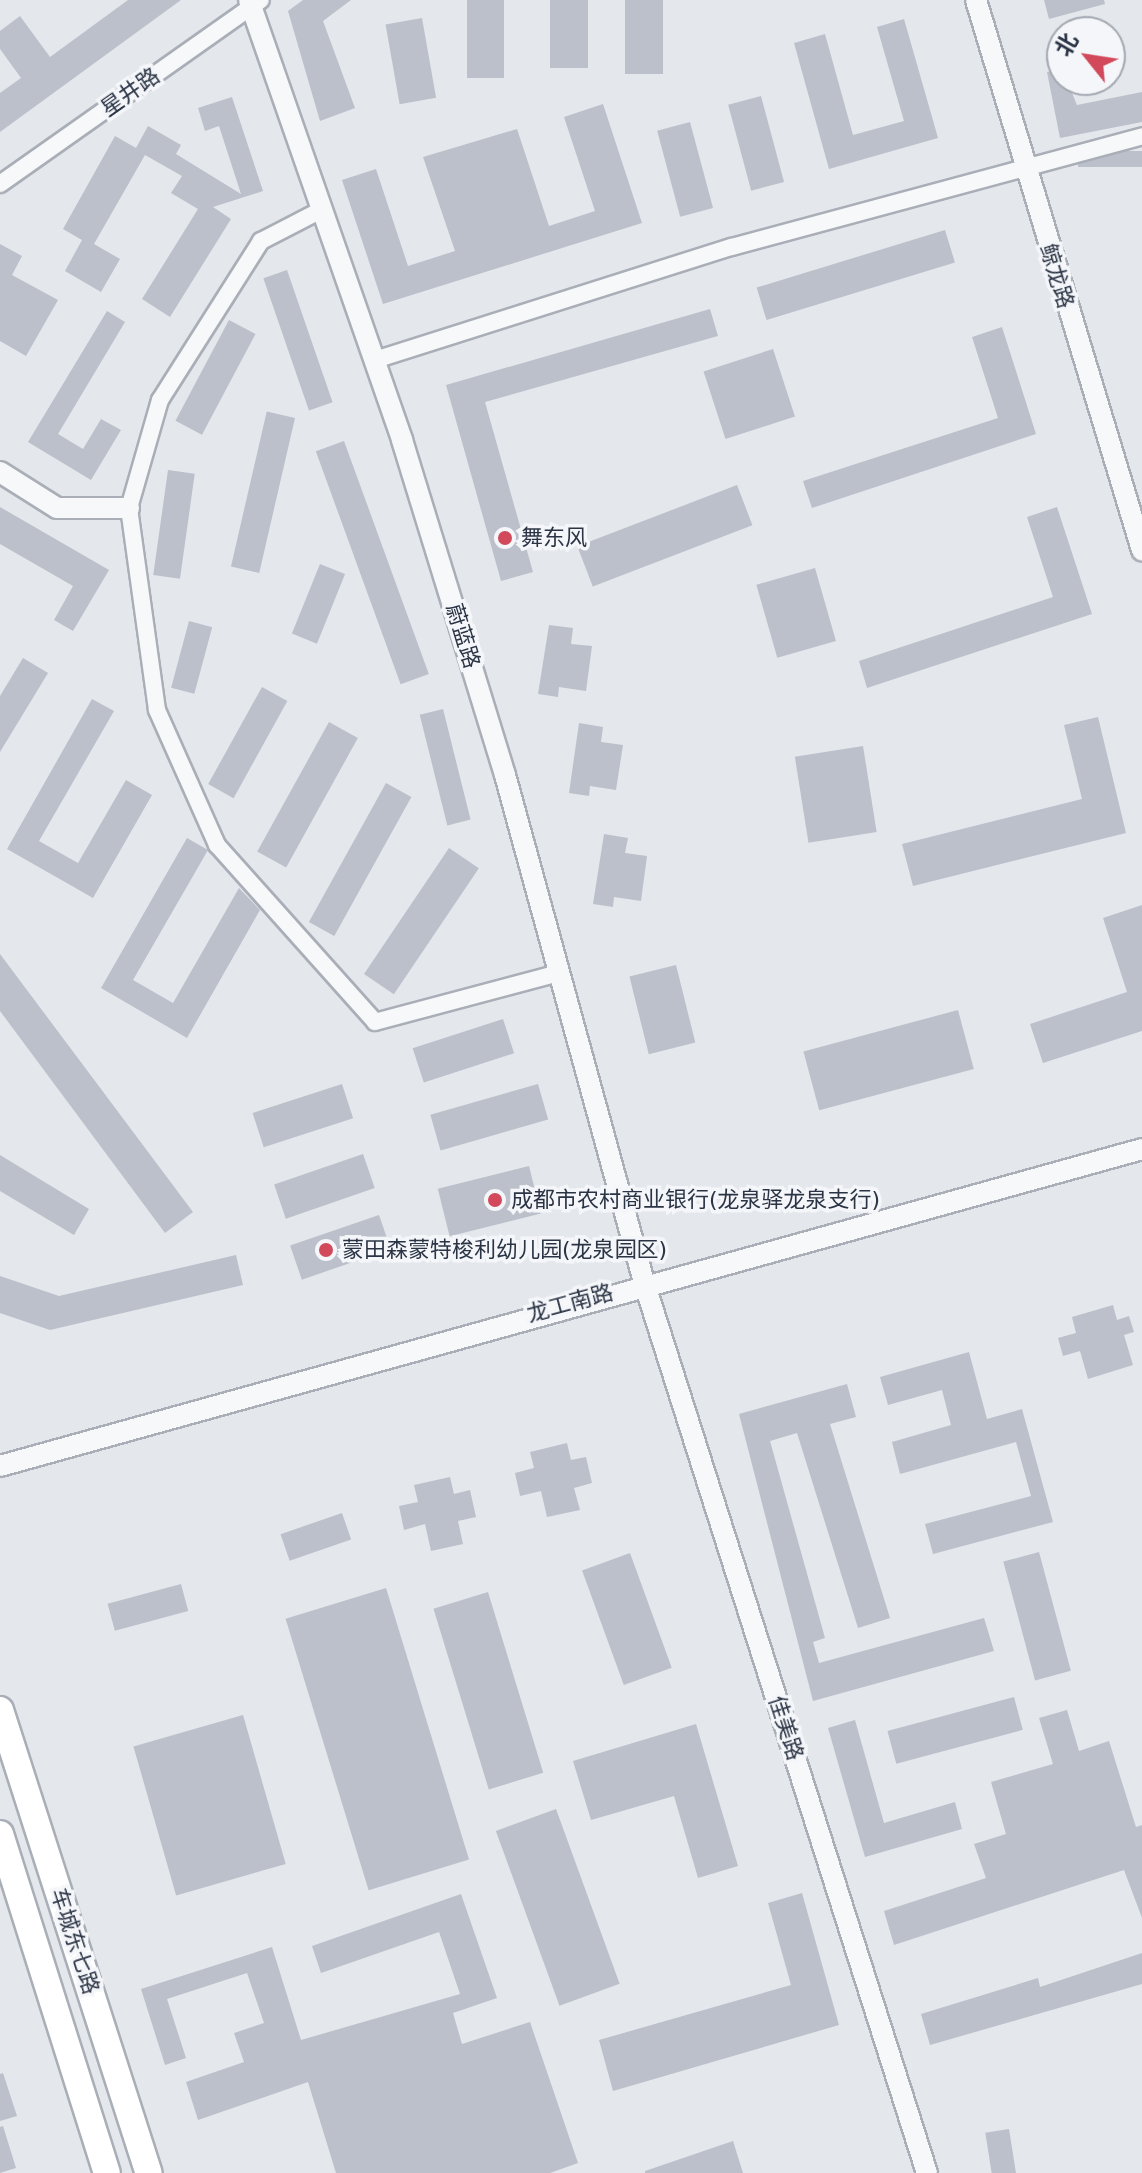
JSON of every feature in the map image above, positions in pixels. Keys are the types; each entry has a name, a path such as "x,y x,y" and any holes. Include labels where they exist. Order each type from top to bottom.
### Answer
{"main road":[{"name":"车城东七路","path":"0,1710 149,2173"},
{"name":"车城东七路","path":"0,1834 107,2173"}],"street":[{"name":"鲸龙路","path":"976,0 1025,171 1142,550"},
{"name":"星井路","path":"0,184 254,2"},
{"name":"蔚蓝路","path":"254,2 375,360 505,775 644,1282"},
{"path":"375,360 732,247 1025,171 1142,136"},
{"path":"323,209 261,241 160,400 129,508 157,710 217,845 375,1022 559,973"},
{"path":"0,472 57,508 129,508"},
{"name":"龙工南路","path":"0,1466 644,1282 1142,1149"},
{"name":"佳美路","path":"644,1282 927,2173"}],"building":[{"path":"128,0 181,0 0,132 0,93 21,78 0,49 0,31 20,16 50,57"},
{"path":"303,0 351,0 323,21 355,108 320,121 288,11"},
{"path":"467,0 504,0 504,78 467,78"},
{"path":"550,0 588,0 588,68 550,68"},
{"path":"625,0 663,0 663,74 625,74"},
{"path":"1044,0 1104,0 1105,4 1060,16 1048,16"},
{"path":"422,18 436,98 400,104 386,24"},
{"path":"904,19 938,138 829,169 794,43 825,34 853,135 904,121 877,27"},
{"path":"1142,92 1142,122 1060,138 1052,96 1073,96 1077,105"},
{"path":"761,96 784,182 751,191 728,105"},
{"path":"232,97 263,191 213,207 231,219 170,317 142,299 198,209 171,193 182,176 145,155 94,244 120,259 101,292 65,271 82,240 63,229 115,136 136,148 148,126 181,145 176,154 241,194 219,126 205,131 198,108"},
{"path":"603,104 642,223 383,304 342,180 376,169 408,266 455,251 423,157 517,129 549,226 595,211 564,117"},
{"path":"690,122 713,208 680,217 657,131"},
{"path":"1078,151 1142,151 1142,167 1078,167"},
{"path":"945,230 955,263 767,320 757,288"},
{"path":"0,244 22,256 12,275 58,300 26,356 0,341"},
{"path":"287,270 333,402 309,411 263,278"},
{"path":"710,309 718,336 485,402 533,572 501,581 446,385"},
{"path":"107,311 125,322 58,434 83,449 101,419 121,430 91,480 28,442"},
{"path":"229,320 255,334 202,435 175,421"},
{"path":"1002,327 1036,434 812,508 803,481 998,418 972,337"},
{"path":"773,349 795,417 726,439 704,372"},
{"path":"267,411 295,418 259,573 231,566"},
{"path":"344,441 429,674 401,684 316,451"},
{"path":"168,470 195,474 180,579 153,575"},
{"path":"737,485 752,525 593,586 577,546"},
{"path":"0,507 109,570 73,631 54,620 73,586 0,544"},
{"path":"1057,507 1092,614 867,688 859,661 1053,597 1027,517"},
{"path":"320,564 345,574 317,644 292,634"},
{"path":"815,568 836,641 777,658 756,585"},
{"path":"189,621 212,627 194,694 171,688"},
{"path":"549,625 573,628 571,644 592,646 586,691 559,687 558,697 538,694"},
{"path":"23,658 48,673 0,752 0,696"},
{"path":"262,687 287,701 234,798 208,784"},
{"path":"92,699 114,711 39,841 78,863 126,780 152,795 93,898 7,849"},
{"path":"443,709 471,820 447,825 420,715"},
{"path":"1098,717 1126,833 913,886 902,844 1082,799 1064,725"},
{"path":"329,722 358,738 286,867 257,851"},
{"path":"579,723 603,727 601,742 623,745 616,790 590,786 589,796 569,793"},
{"path":"863,746 877,832 808,843 795,757"},
{"path":"386,783 411,797 334,936 309,922"},
{"path":"604,834 628,838 625,853 647,856 641,901 614,897 613,907 593,904"},
{"path":"187,838 208,850 133,980 173,1003 239,888 260,910 187,1038 101,988"},
{"path":"449,848 479,868 394,994 364,974"},
{"path":"1142,905 1142,1031 1043,1063 1030,1024 1127,992 1103,918"},
{"path":"0,954 193,1212 165,1233 0,1011"},
{"path":"676,965 695,1043 649,1054 629,977"},
{"path":"958,1010 974,1069 819,1110 803,1051"},
{"path":"503,1019 514,1053 424,1083 413,1048"},
{"path":"342,1084 353,1118 264,1147 253,1113"},
{"path":"538,1084 548,1120 441,1150 430,1115"},
{"path":"363,1154 375,1188 286,1219 274,1185"},
{"path":"0,1155 89,1209 74,1235 0,1191"},
{"path":"529,1166 541,1214 450,1236 438,1189"},
{"path":"379,1215 391,1249 302,1280 290,1246"},
{"path":"236,1255 243,1285 50,1330 0,1313 0,1276 59,1296"},
{"path":"1113,1305 1117,1320 1129,1316 1134,1332 1124,1335 1133,1365 1088,1379 1080,1351 1063,1356 1058,1338 1076,1333 1072,1317"},
{"path":"969,1352 987,1419 1022,1409 1053,1522 933,1554 925,1524 1031,1496 1016,1442 900,1474 892,1442 951,1425 942,1390 888,1405 880,1377"},
{"path":"847,1384 856,1417 830,1424 890,1618 858,1628 797,1433 770,1441 825,1638 813,1642 819,1663 984,1618 994,1651 813,1701 739,1414"},
{"path":"567,1443 571,1460 586,1457 592,1483 574,1488 580,1510 547,1517 541,1491 520,1496 515,1473 534,1468 530,1452"},
{"path":"450,1477 454,1494 470,1490 476,1517 458,1521 463,1544 431,1551 425,1524 404,1530 399,1506 418,1502 414,1485"},
{"path":"342,1513 351,1539 290,1561 281,1534"},
{"path":"1039,1552 1071,1671 1035,1680 1003,1562"},
{"path":"630,1553 672,1668 624,1685 582,1570"},
{"path":"181,1584 188,1611 115,1631 108,1604"},
{"path":"386,1588 469,1860 369,1890 286,1619"},
{"path":"488,1592 543,1773 489,1789 433,1609"},
{"path":"1014,1697 1023,1730 896,1764 887,1731"},
{"path":"1067,1710 1079,1751 1109,1741 1136,1827 1142,1825 1142,1918 1124,1870 894,1945 884,1911 986,1878 974,1844 1006,1834 991,1782 1053,1764 1039,1718"},
{"path":"243,1715 286,1864 176,1895 133,1746"},
{"path":"855,1720 884,1823 955,1802 962,1829 865,1857 828,1728"},
{"path":"696,1724 738,1866 698,1878 674,1796 591,1820 573,1761"},
{"path":"556,1809 620,1984 559,2006 496,1831"},
{"path":"802,1893 839,2025 613,2091 599,2040 791,1985 768,1903"},
{"path":"461,1894 497,1998 453,2013 462,2044 530,2022 578,2163 550,2173 336,2173 308,2082 198,2120 186,2082 244,2062 234,2033 264,2023 247,1973 167,1999 186,2058 165,2065 141,1989 272,1947 301,2040 460,1994 439,1932 321,1973 312,1946"},
{"path":"1142,1953 1142,1984 930,2045 921,2014 1038,1978 1040,1987"},
{"path":"3,2073 17,2116 0,2121 0,2074"},
{"path":"3,2126 16,2168 0,2173 0,2127"},
{"path":"1009,2129 1016,2173 992,2173 985,2133"},
{"path":"733,2141 743,2173 645,2173 645,2171"}],"place":[{"name":"舞东风","path":"505,538"},
{"name":"成都市农村商业银行(龙泉驿龙泉支行)","path":"495,1200"},
{"name":"蒙田森蒙特梭利幼儿园(龙泉园区)","path":"326,1250"}]}
